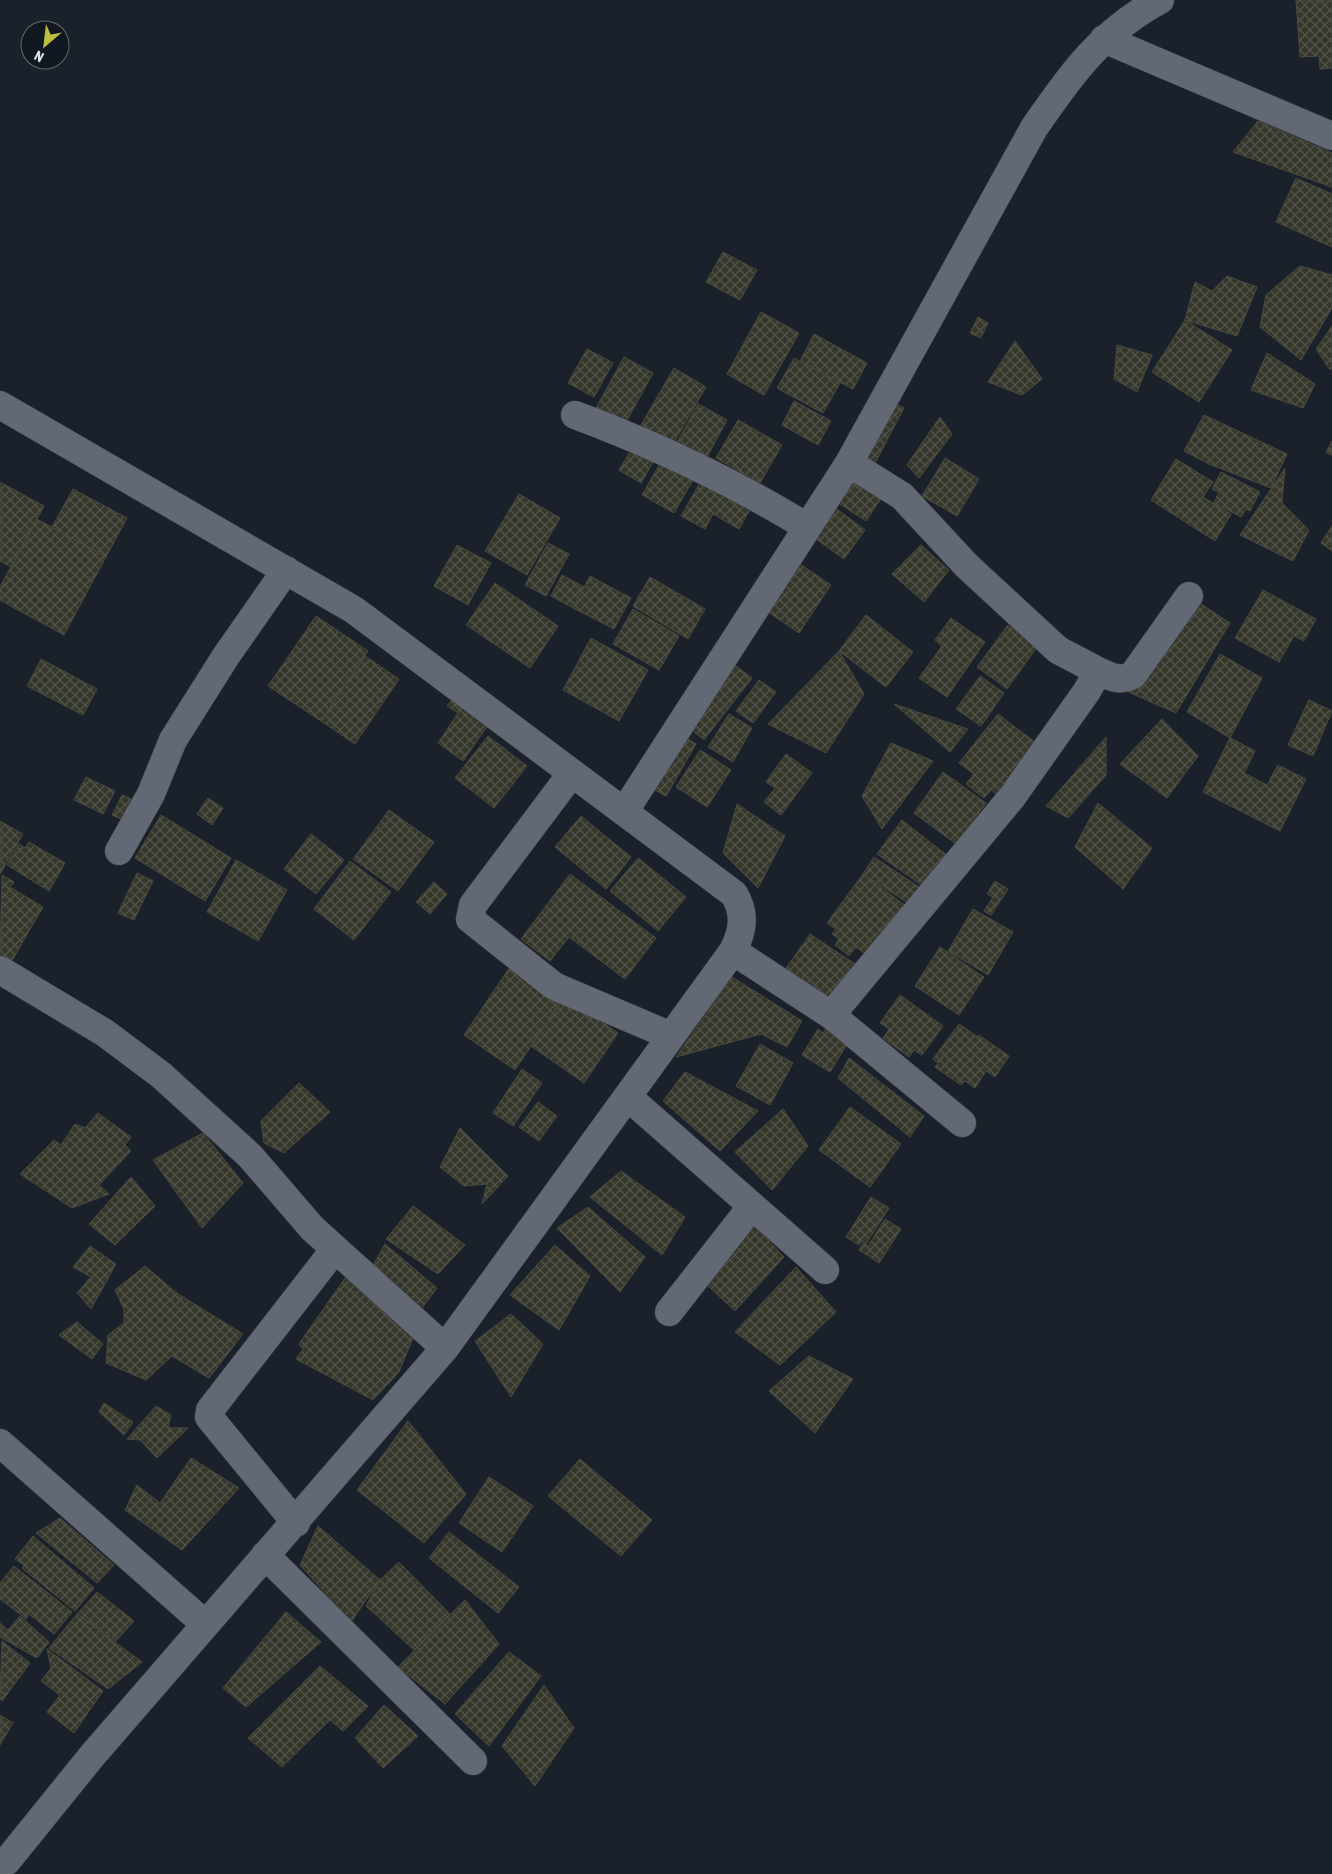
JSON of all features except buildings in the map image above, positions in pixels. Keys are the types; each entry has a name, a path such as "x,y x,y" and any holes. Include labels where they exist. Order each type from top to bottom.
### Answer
{"street":[{"path":"624,812 849,463 1034,128 1066,81 1104,39 1131,15 1160,0"},
{"path":"1104,39 1332,136"},
{"path":"0,405 354,610 734,894 743,916 740,937 733,951 445,1348 296,1523 265,1555 91,1757 10,1867"},
{"path":"575,414 640,439 724,479 807,527"},
{"path":"849,463 902,496 967,566 1058,650 1115,679 1125,679 1133,675 1189,596"},
{"path":"119,851 151,794 173,740 226,656 286,570"},
{"path":"831,1015 1012,797 1087,691 1098,670"},
{"path":"572,772 473,905 470,919 554,986 671,1036"},
{"path":"733,951 831,1015 962,1123"},
{"path":"1,974 104,1033 161,1075 250,1156 312,1228 445,1348"},
{"path":"628,1097 825,1270"},
{"path":"670,1312 752,1206"},
{"path":"296,1523 209,1417 210,1410 335,1249"},
{"path":"0,1443 205,1624"},
{"path":"265,1555 473,1761"}]}
